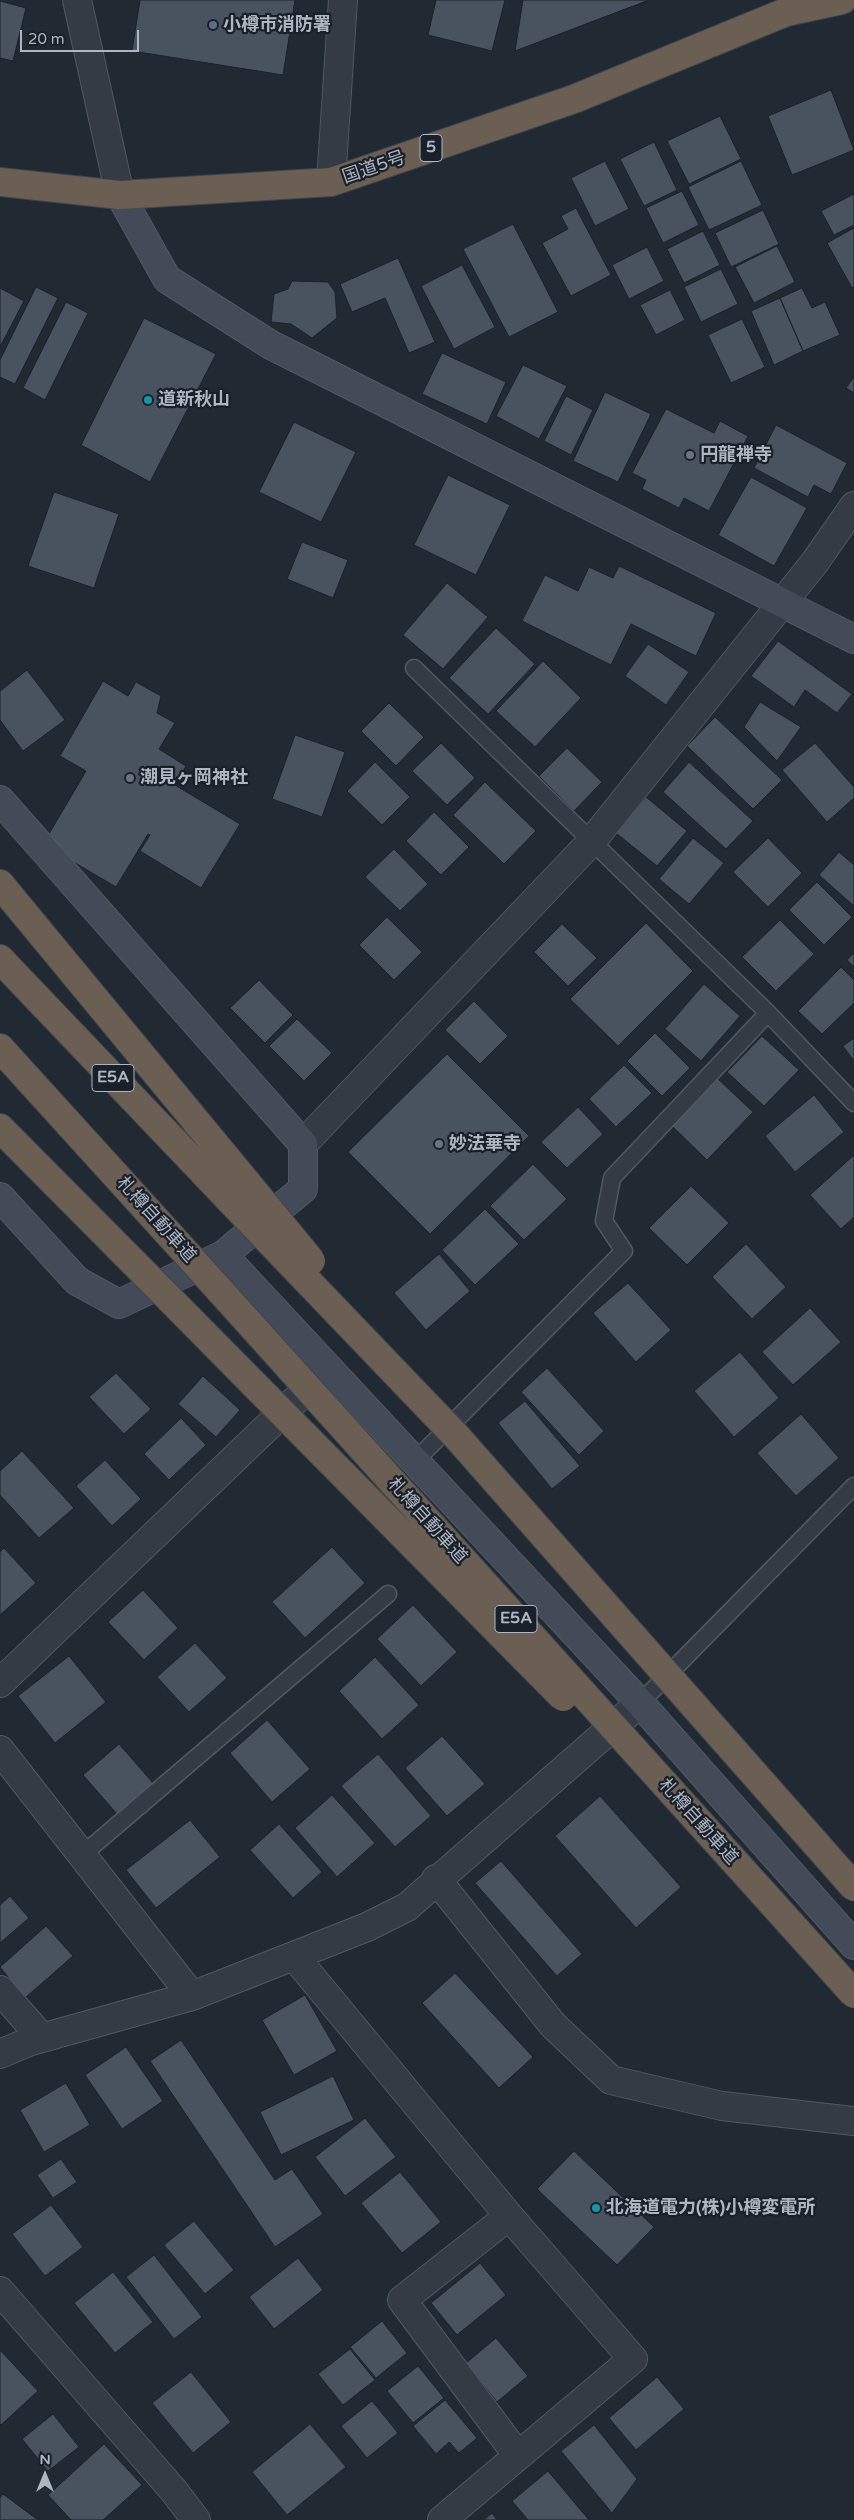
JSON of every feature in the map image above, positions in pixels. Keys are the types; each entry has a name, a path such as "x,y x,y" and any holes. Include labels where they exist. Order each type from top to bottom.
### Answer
{"highway":[{"name":"国道5号","path":"0,182 120,195 331,182 574,99 786,12 842,0"},
{"path":"0,884 237,1190"},
{"name":"E5A","path":"0,960 237,1190 854,1887"},
{"name":"札樽自動車道","path":"0,1048 854,1994"},
{"path":"0,1128 622,1757 754,1883"}],"street":[{"path":"77,0 120,195 167,279 270,345 854,639"},
{"path":"331,182 343,0"},
{"path":"304,1144 592,841 815,562 854,506"},
{"path":"0,800 304,1144 304,1189 223,1255 119,1304 77,1281 0,1197"},
{"path":"223,1255 640,1703 854,1945"},
{"path":"0,1683 328,1370"},
{"path":"0,2054 42,2038 192,1996 367,1927 407,1907 436,1879 640,1703"},
{"path":"0,1750 192,1996"},
{"path":"436,1879 553,2025 611,2080 722,2106 854,2121"},
{"path":"294,1956 509,2216 633,2359 442,2520"},
{"path":"0,1990 42,2038"},
{"path":"509,2216 402,2300 518,2456"},
{"path":"0,2291 174,2491 196,2520"}],"lane":[{"path":"414,668 768,1013 854,1103"},
{"path":"415,1462 624,1251 604,1221 612,1178 768,1013"},
{"path":"640,1703 854,1486"},
{"path":"82,1855 388,1594"}],"building":[{"name":"小樽市消防署","path":"140,0 295,0 283,75 132,51"},
{"path":"436,0 505,0 492,51 428,35"},
{"path":"523,0 649,0 515,51"},
{"path":"0,1 26,8 13,61 0,58"},
{"path":"831,90 854,150 792,175 768,116"},
{"path":"720,116 741,159 689,184 667,141"},
{"path":"654,142 677,190 644,206 620,159"},
{"path":"605,161 629,209 595,226 571,178"},
{"path":"741,161 762,205 709,230 688,187"},
{"path":"682,191 699,225 663,243 646,208"},
{"path":"854,194 854,225 834,235 821,211"},
{"path":"576,208 611,275 571,296 542,243 568,229 561,216"},
{"path":"763,210 779,244 731,267 715,233"},
{"path":"513,224 558,312 509,337 463,249"},
{"path":"854,228 854,287 852,288 827,243"},
{"path":"703,231 720,265 684,283 667,249"},
{"path":"777,246 795,282 754,303 735,267"},
{"path":"647,247 664,281 629,299 612,265"},
{"path":"398,258 435,342 409,353 385,298 352,312 340,284"},
{"path":"462,265 495,327 454,349 421,286"},
{"path":"721,269 738,304 701,322 684,287"},
{"path":"292,281 328,282 335,292 337,318 312,338 291,324 271,322 274,294 288,289"},
{"path":"36,287 58,298 15,384 0,377 0,360"},
{"path":"0,288 24,301 1,345 0,345"},
{"path":"802,288 812,308 825,302 840,335 803,351 780,298"},
{"path":"670,290 685,320 656,335 640,305"},
{"path":"780,298 803,351 774,365 751,311"},
{"path":"66,302 88,313 45,400 23,388"},
{"name":"道新秋山","path":"144,318 216,354 150,482 81,445"},
{"path":"742,319 765,367 731,383 708,335"},
{"path":"442,353 506,382 487,424 422,394"},
{"path":"523,365 567,386 539,439 496,416"},
{"path":"854,377 854,393 846,388"},
{"path":"605,392 651,414 618,482 573,461"},
{"path":"566,396 593,410 571,455 544,441"},
{"name":"円龍禅寺","path":"666,409 714,433 720,421 748,436 709,511 684,498 679,508 642,489 646,480 632,473"},
{"path":"294,422 356,452 321,522 259,492"},
{"path":"776,425 847,463 831,494 814,485 808,497 754,468"},
{"path":"448,475 510,505 476,575 414,545"},
{"path":"751,477 807,508 774,566 718,535"},
{"path":"54,492 119,514 94,588 28,566"},
{"path":"302,542 348,560 333,598 287,579"},
{"path":"619,566 716,613 696,656 631,624 611,665 522,621 545,575 578,591 589,567 613,578"},
{"path":"447,583 488,617 443,669 403,635"},
{"path":"496,628 535,664 488,714 449,678"},
{"path":"778,641 852,694 837,713 805,690 794,707 751,676"},
{"path":"648,644 689,672 666,705 625,676"},
{"path":"543,661 581,698 535,747 496,711"},
{"path":"27,670 65,720 23,751 0,720 0,691"},
{"name":"潮見ヶ岡神社","path":"103,681 128,696 136,682 161,696 157,713 175,723 159,749 186,766 175,785 240,824 201,888 140,851 150,835 148,834 116,887 43,844 86,771 60,756"},
{"path":"760,702 801,727 777,761 744,727"},
{"path":"389,703 424,737 396,766 361,731"},
{"path":"715,717 782,780 753,809 687,746"},
{"path":"295,735 345,752 322,817 272,799"},
{"path":"441,743 475,778 447,805 412,771"},
{"path":"815,743 854,787 854,798 827,822 782,770"},
{"path":"567,748 602,782 574,811 539,776"},
{"path":"375,762 410,797 382,825 347,791"},
{"path":"689,762 753,821 726,849 663,792"},
{"path":"485,782 536,831 504,864 453,815"},
{"path":"646,797 687,831 657,866 616,833"},
{"path":"434,812 469,847 441,875 406,841"},
{"path":"693,838 724,863 689,904 659,879"},
{"path":"768,838 802,873 768,907 733,872"},
{"path":"394,849 428,884 400,911 365,877"},
{"path":"839,852 854,865 854,906 819,875"},
{"path":"817,882 852,917 824,945 789,910"},
{"path":"387,917 422,952 394,980 359,945"},
{"path":"780,920 814,954 776,991 742,957"},
{"path":"646,923 693,971 618,1046 570,999"},
{"path":"562,924 597,958 568,986 534,952"},
{"path":"854,953 854,967 847,960"},
{"path":"841,967 854,980 854,1003 822,1034 798,1011"},
{"path":"259,980 293,1015 265,1043 230,1008"},
{"path":"704,984 740,1016 701,1061 665,1029"},
{"path":"474,1001 508,1036 480,1064 445,1030"},
{"path":"297,1019 332,1053 304,1081 269,1046"},
{"path":"655,1033 690,1068 662,1096 627,1061"},
{"path":"762,1036 799,1070 764,1106 727,1072"},
{"path":"854,1038 854,1061 843,1046"},
{"name":"妙法華寺","path":"447,1054 529,1136 430,1234 348,1152"},
{"path":"624,1065 652,1093 616,1127 589,1099"},
{"path":"717,1078 753,1112 707,1160 671,1125"},
{"path":"814,1095 844,1132 795,1172 765,1136"},
{"path":"578,1107 603,1134 567,1168 541,1142"},
{"path":"854,1155 854,1217 841,1229 810,1195"},
{"path":"533,1164 567,1199 524,1240 490,1206"},
{"path":"691,1186 729,1223 687,1265 649,1228"},
{"path":"485,1209 519,1244 475,1285 442,1250"},
{"path":"746,1244 786,1287 752,1319 712,1277"},
{"path":"439,1254 470,1291 426,1330 394,1293"},
{"path":"628,1283 671,1330 636,1362 593,1313"},
{"path":"810,1308 841,1342 793,1385 762,1352"},
{"path":"740,1352 779,1398 734,1437 694,1391"},
{"path":"547,1368 604,1431 579,1455 521,1392"},
{"path":"116,1373 151,1409 124,1434 89,1397"},
{"path":"203,1376 240,1410 216,1437 178,1404"},
{"path":"525,1401 580,1466 552,1489 498,1423"},
{"path":"801,1414 839,1458 796,1496 757,1453"},
{"path":"181,1418 206,1445 169,1480 144,1454"},
{"path":"22,1451 74,1508 39,1538 0,1495 0,1471"},
{"path":"105,1460 141,1499 112,1526 76,1486"},
{"path":"332,1547 365,1583 305,1638 272,1602"},
{"path":"4,1548 36,1583 0,1615 0,1552"},
{"path":"143,1590 178,1628 144,1660 108,1622"},
{"path":"413,1605 457,1652 421,1686 377,1639"},
{"path":"195,1643 227,1678 189,1712 157,1677"},
{"path":"69,1656 106,1702 55,1743 18,1696"},
{"path":"375,1657 419,1705 382,1739 339,1691"},
{"path":"267,1720 310,1769 272,1802 230,1753"},
{"path":"442,1736 485,1784 447,1816 405,1768"},
{"path":"119,1744 153,1783 117,1814 83,1775"},
{"path":"378,1754 431,1816 395,1847 341,1786"},
{"path":"332,1795 375,1843 337,1877 295,1828"},
{"path":"600,1796 681,1887 636,1928 555,1836"},
{"path":"190,1820 220,1857 156,1908 126,1870"},
{"path":"279,1824 322,1872 293,1898 250,1850"},
{"path":"501,1861 582,1954 557,1976 475,1883"},
{"path":"10,1896 29,1918 0,1943 0,1905"},
{"path":"46,1926 73,1956 25,1998 0,1967"},
{"path":"455,1973 533,2057 499,2088 422,2003"},
{"path":"305,1995 337,2051 294,2075 262,2020"},
{"path":"181,2040 275,2180 292,2169 323,2214 275,2247 150,2061"},
{"path":"126,2047 163,2101 122,2129 85,2075"},
{"path":"333,2076 354,2120 281,2155 260,2112"},
{"path":"66,2083 90,2125 44,2152 20,2110"},
{"path":"365,2118 396,2157 345,2196 315,2157"},
{"name":"北海道電力(株)小樽変電所","path":"574,2151 654,2227 617,2265 537,2189"},
{"path":"61,2159 77,2182 53,2198 37,2175"},
{"path":"400,2172 441,2222 402,2253 361,2203"},
{"path":"51,2205 83,2247 45,2276 12,2234"},
{"path":"194,2221 234,2270 205,2294 164,2245"},
{"path":"154,2255 202,2317 174,2339 126,2277"},
{"path":"298,2258 323,2290 274,2329 249,2297"},
{"path":"480,2263 506,2295 457,2335 431,2303"},
{"path":"113,2272 153,2322 115,2353 74,2303"},
{"path":"382,2321 407,2353 376,2378 350,2347"},
{"path":"496,2338 528,2376 497,2402 466,2363"},
{"path":"350,2349 375,2380 343,2405 318,2374"},
{"path":"0,2350 38,2391 1,2425 0,2424"},
{"path":"418,2366 444,2398 413,2423 387,2391"},
{"path":"191,2372 231,2422 193,2453 152,2403"},
{"path":"657,2377 684,2409 636,2450 609,2418"},
{"path":"445,2400 477,2438 459,2453 449,2442 436,2454 413,2426"},
{"path":"372,2401 398,2433 367,2458 341,2426"},
{"path":"53,2414 79,2447 48,2471 22,2439"},
{"path":"310,2424 346,2467 287,2515 252,2472"},
{"path":"594,2425 637,2479 612,2513 561,2451"},
{"path":"104,2444 142,2485 103,2520 71,2520 48,2495"},
{"path":"548,2471 589,2520 528,2520 512,2501"},
{"path":"3,2494 38,2520 0,2520 0,2498"},
{"path":"492,2513 497,2520 484,2520"}],"place":[{"name":"小樽市消防署","path":"213,25"},
{"name":"道新秋山","path":"148,400"},
{"name":"円龍禅寺","path":"690,455"},
{"name":"潮見ヶ岡神社","path":"130,778"},
{"name":"妙法華寺","path":"439,1144"},
{"name":"北海道電力(株)小樽変電所","path":"596,2208"}]}
